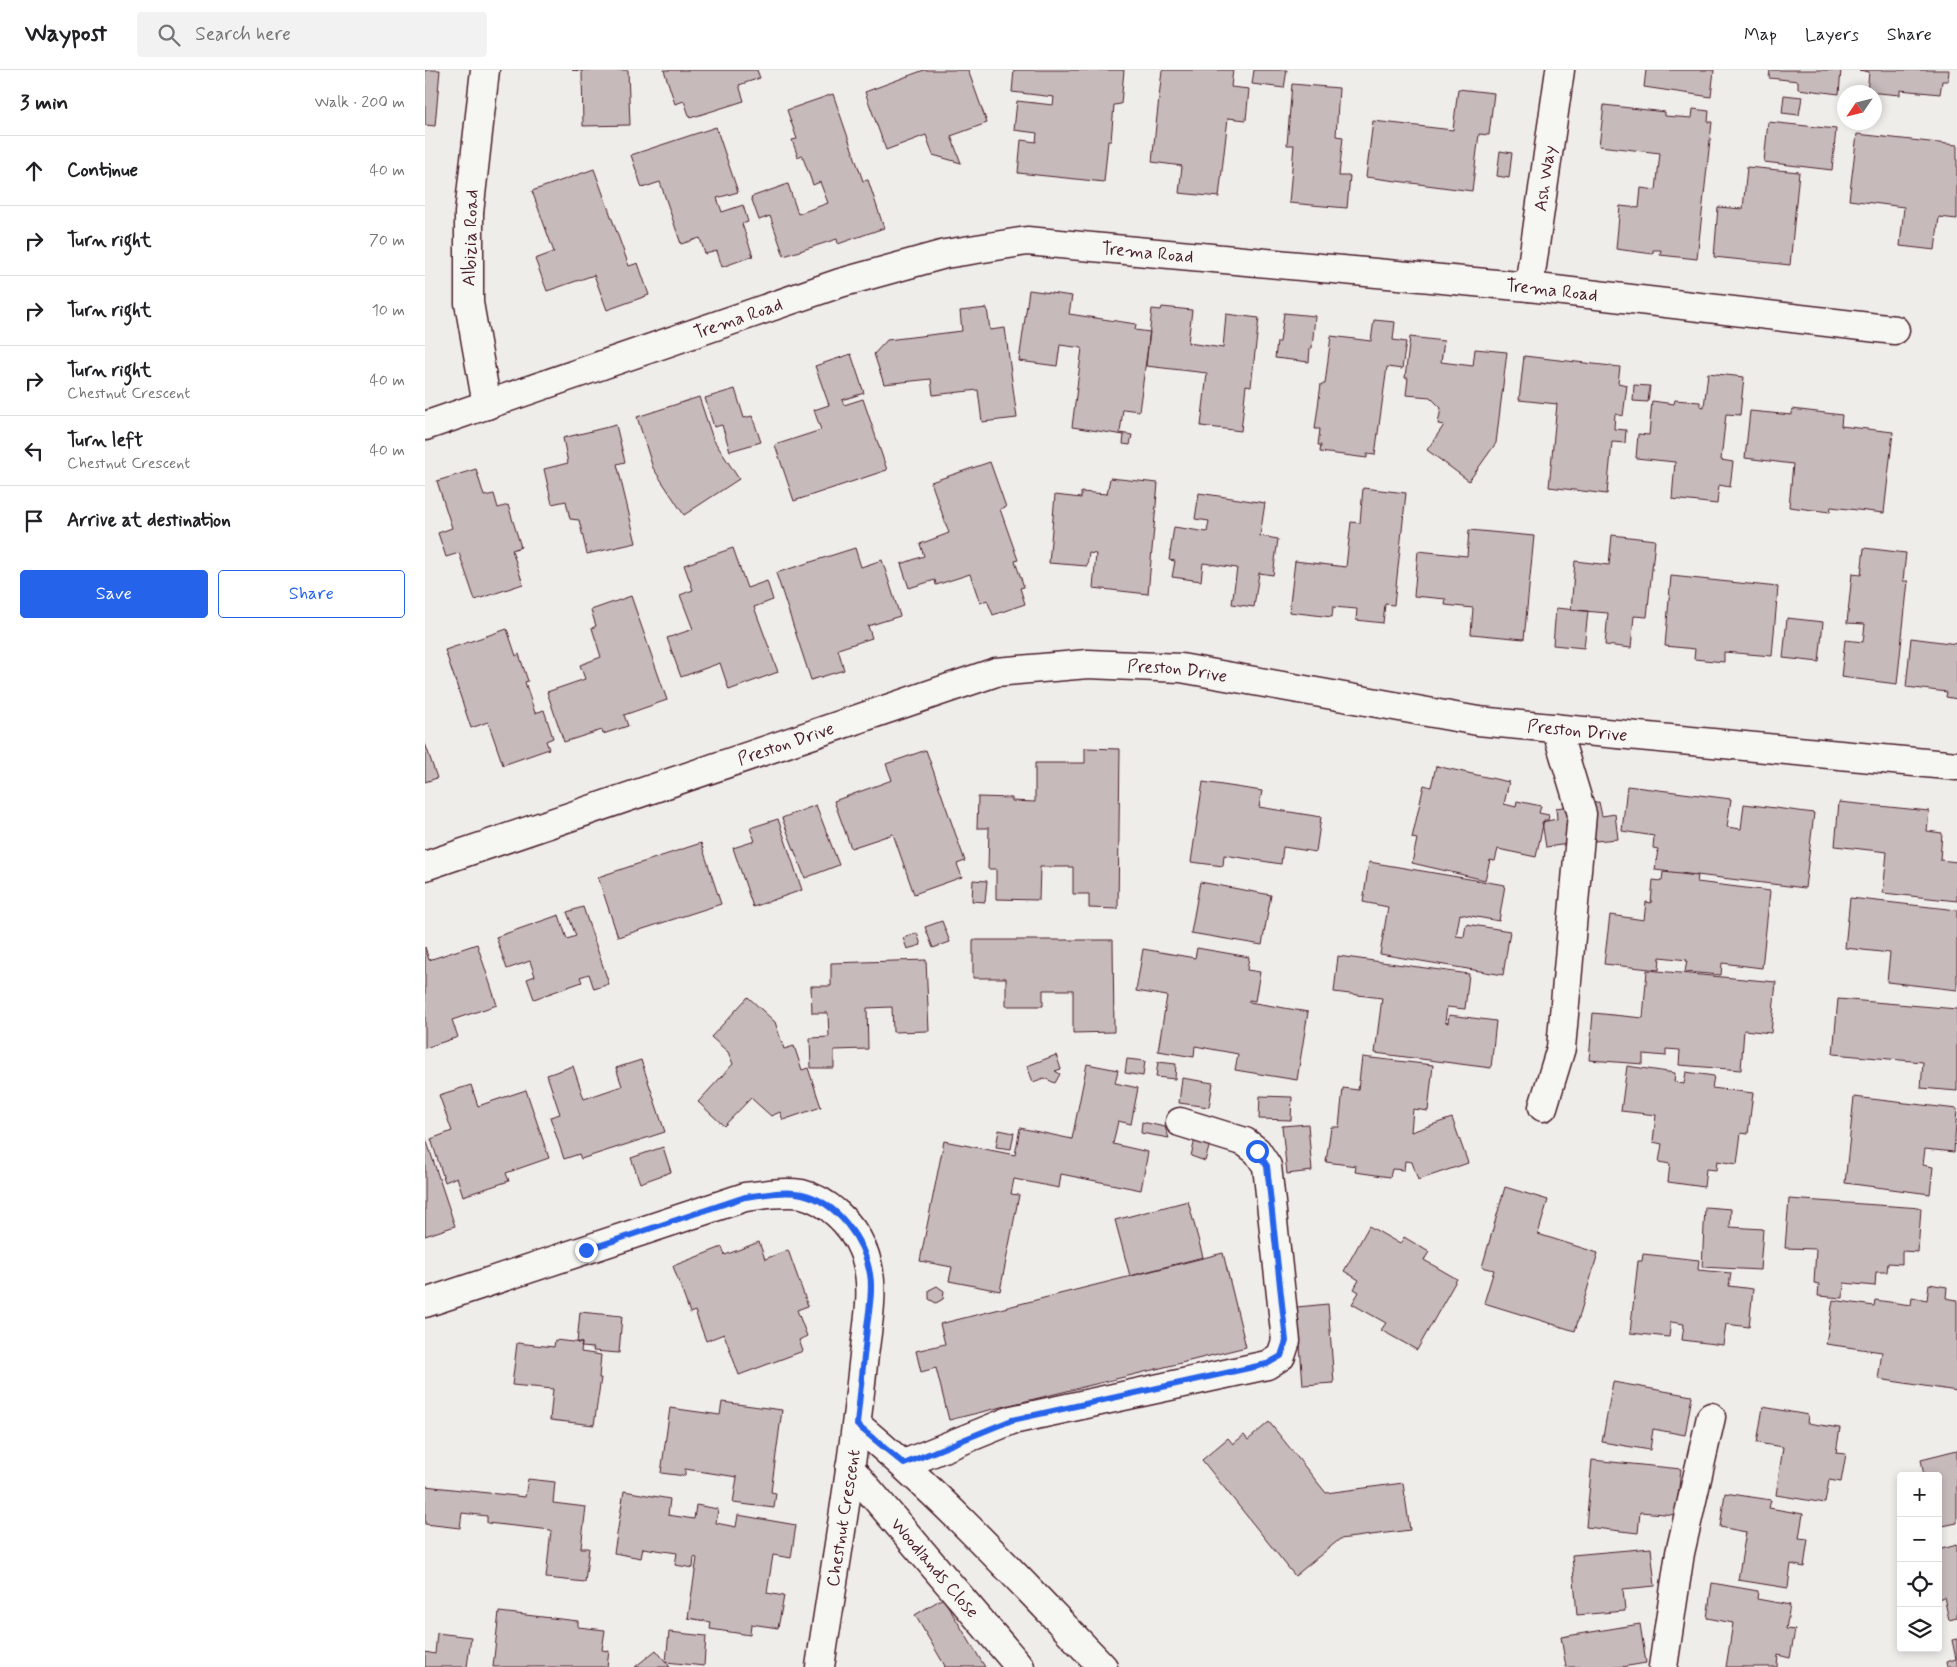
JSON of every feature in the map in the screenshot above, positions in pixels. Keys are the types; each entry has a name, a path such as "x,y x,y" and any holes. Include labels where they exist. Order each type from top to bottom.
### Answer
{"street":[{"name":"Albizia Road","path":"485,70 469,213 469,302 487,405"},
{"name":"Ash Way","path":"1529,287 1560,70"},
{"name":"Trema Road","path":"425,426 840,282 945,254 1027,242 1529,287 1895,330"},
{"name":"Preston Drive","path":"425,866 996,672 1088,664 1181,668 1478,720 1957,766"},
{"path":"1543,1107 1561,1048 1582,814 1556,728"},
{"path":"904,1464 1012,1420 1267,1364 1281,1356 1286,1341 1267,1166 1257,1151 1245,1142 1180,1122"},
{"name":"Chestnut Crescent","path":"425,1303 745,1197 772,1193 802,1194 824,1204 848,1224 862,1247 870,1274 869,1306 857,1425 820,1667"},
{"path":"1663,1667 1680,1553 1711,1417"},
{"path":"857,1425 904,1464 977,1535 1103,1667"},
{"name":"Woodlands Close","path":"850,1468 1020,1667"}],"building":[{"path":"425,70 440,70 435,126 425,125"},
{"path":"572,70 628,70 630,125 583,126 582,71"},
{"path":"664,70 757,70 760,78 739,85 744,101 690,118 684,101 675,104"},
{"path":"924,70 968,70 987,123 951,136 961,163 933,155 926,135 886,150 865,92"},
{"path":"1014,70 1124,70 1121,104 1114,105 1111,141 1108,141 1104,182 1018,173 1021,140 1036,142 1037,133 1014,130 1017,101 1053,105 1054,97 1012,92"},
{"path":"1162,70 1233,70 1231,87 1249,89 1246,120 1228,118 1219,197 1179,193 1182,166 1152,162"},
{"path":"1254,70 1287,70 1284,88 1252,84"},
{"path":"1646,70 1714,70 1711,97 1644,87"},
{"path":"1770,70 1841,70 1837,94 1798,89 1798,81 1769,78"},
{"path":"1859,70 1949,70 1948,81 1942,81 1940,94 1900,90 1900,95 1882,93 1882,85 1868,85 1869,72"},
{"path":"1292,84 1339,88 1336,136 1343,137 1339,176 1350,176 1347,208 1289,203 1294,145 1287,145"},
{"path":"1458,89 1494,93 1489,135 1479,134 1472,191 1366,177 1373,121 1453,130"},
{"path":"833,94 863,181 868,180 884,228 838,244 837,239 784,256 770,216 759,220 751,197 788,184 798,214 828,203 820,182 813,185 802,155 798,157 792,140 797,139 787,110"},
{"path":"1784,95 1802,97 1799,115 1782,113"},
{"path":"1604,105 1665,112 1665,116 1692,118 1693,109 1709,111 1708,122 1712,122 1697,259 1660,255 1661,250 1653,250 1653,254 1616,249 1620,206 1639,208 1641,188 1656,190 1660,153 1599,146"},
{"path":"1768,122 1836,129 1832,170 1764,162"},
{"path":"716,127 738,192 717,198 722,212 743,205 748,222 742,224 753,256 722,267 717,251 705,254 700,238 681,244 660,182 642,188 631,155"},
{"path":"1857,134 1957,145 1957,219 1939,217 1935,250 1900,246 1904,207 1849,200"},
{"path":"1500,151 1512,153 1509,178 1497,176"},
{"path":"1747,167 1799,172 1790,265 1714,257 1718,207 1743,209"},
{"path":"594,169 629,266 638,263 649,295 607,310 594,275 547,291 535,259 554,252 532,191"},
{"path":"1029,290 1072,296 1069,314 1136,324 1135,330 1150,332 1139,411 1123,409 1120,433 1132,435 1130,445 1123,444 1124,435 1072,427 1082,348 1060,345 1057,366 1019,361"},
{"path":"1162,307 1192,310 1188,343 1223,348 1226,314 1259,318 1251,386 1246,385 1241,431 1201,426 1207,373 1146,366 1152,309 1161,310"},
{"path":"987,308 990,330 1005,328 1017,418 982,422 978,390 933,395 931,379 884,384 874,354 887,340 962,331 960,311"},
{"path":"1284,313 1315,316 1309,362 1275,358 1277,342 1280,342"},
{"path":"1374,320 1395,322 1393,340 1406,342 1402,369 1387,367 1375,455 1367,454 1367,458 1320,452 1321,445 1318,445 1320,429 1315,429 1321,384 1325,384 1331,336 1371,341"},
{"path":"1410,337 1444,341 1441,362 1473,366 1475,349 1507,352 1496,443 1469,481 1427,450 1444,425 1438,424 1441,408 1430,397 1406,395 1408,378 1405,378"},
{"path":"851,354 864,393 842,400 844,405 863,399 887,470 794,501 775,445 821,430 814,410 829,405 815,366"},
{"path":"1524,356 1620,367 1618,383 1627,385 1623,416 1615,414 1614,429 1626,430 1625,443 1612,442 1607,494 1549,487 1557,404 1519,400"},
{"path":"1708,373 1744,377 1740,415 1726,414 1721,460 1733,462 1730,487 1719,485 1717,504 1672,499 1675,462 1636,458 1638,434 1649,435 1652,401 1674,404 1675,400 1700,402 1700,406 1704,407"},
{"path":"1634,385 1650,386 1648,402 1633,401"},
{"path":"735,389 744,418 752,416 761,442 730,451 722,425 714,427 705,398"},
{"path":"699,397 713,439 739,479 684,515 653,468 637,417"},
{"path":"1792,409 1842,415 1841,426 1893,432 1884,513 1831,507 1830,512 1789,507 1793,464 1745,458 1750,411 1792,415"},
{"path":"616,425 625,462 617,464 636,543 587,554 579,520 570,519 566,501 552,504 544,469 568,463 563,438"},
{"path":"990,462 1006,507 1000,509 1018,560 1015,561 1024,587 1020,588 1025,604 993,615 987,600 980,603 970,574 936,585 935,580 909,588 901,564 924,556 920,544 949,533 931,482"},
{"path":"476,469 484,496 494,494 498,508 508,505 521,547 512,550 523,584 475,600 459,553 446,557 438,533 452,528 437,481"},
{"path":"1110,478 1158,483 1148,594 1093,588 1096,554 1089,553 1087,566 1049,563 1055,495 1081,498 1081,492 1107,494"},
{"path":"1363,488 1406,493 1394,605 1385,604 1383,623 1356,620 1357,609 1333,607 1332,617 1289,612 1295,561 1346,567 1351,522 1360,523"},
{"path":"1199,493 1265,503 1260,536 1278,539 1273,575 1259,573 1254,607 1232,604 1237,568 1203,563 1201,581 1172,577 1175,561 1169,560 1174,527 1207,532 1209,521 1195,519"},
{"path":"1469,530 1534,536 1524,639 1471,634 1473,608 1445,605 1446,599 1414,596 1418,551 1467,556"},
{"path":"1612,535 1655,540 1647,617 1634,616 1631,648 1605,645 1608,613 1571,610 1575,561 1609,565"},
{"path":"733,548 747,588 767,581 773,600 754,607 778,672 729,690 720,663 681,677 667,638 693,629 680,595 693,590 684,565"},
{"path":"855,548 861,567 882,560 900,616 868,626 872,638 838,649 844,670 811,680 776,573"},
{"path":"1864,548 1906,553 1903,581 1908,581 1897,684 1841,677 1845,640 1863,642 1865,624 1847,623 1852,574 1861,575"},
{"path":"1671,576 1778,587 1772,656 1724,652 1724,662 1694,659 1695,649 1665,646"},
{"path":"631,596 667,700 624,715 628,726 603,734 602,730 564,742 547,692 585,679 580,665 601,657 592,628 596,626 591,610"},
{"path":"1556,608 1588,611 1584,648 1553,645"},
{"path":"1787,618 1823,622 1819,662 1783,658"},
{"path":"507,629 516,656 519,654 528,681 525,682 535,713 544,710 553,738 546,741 549,749 503,765 488,722 471,728 445,650"},
{"path":"1911,638 1957,644 1957,699 1946,697 1947,692 1906,687"},
{"path":"425,743 437,778 425,782"},
{"path":"1085,748 1120,749 1118,909 1089,908 1089,894 1073,894 1073,867 1040,867 1039,900 996,899 996,869 988,869 989,828 977,828 978,797 1012,798 1012,801 1035,802 1035,763 1085,763"},
{"path":"926,750 965,861 957,864 962,877 914,894 893,834 851,848 834,801 892,780 886,764"},
{"path":"1436,766 1509,782 1504,804 1516,807 1517,801 1541,806 1539,813 1549,815 1548,820 1544,820 1536,857 1498,849 1495,861 1490,860 1485,880 1412,863 1417,839 1412,838 1424,785 1431,787"},
{"path":"1203,782 1262,791 1259,807 1321,817 1316,852 1283,847 1281,864 1224,855 1223,866 1191,862"},
{"path":"1627,786 1731,799 1727,827 1741,829 1744,804 1814,813 1805,888 1655,870 1658,849 1653,848 1654,836 1622,831"},
{"path":"1599,802 1602,816 1615,814 1618,839 1595,841 1592,820 1566,824 1569,844 1546,847 1542,822 1557,819 1556,808"},
{"path":"1839,802 1929,811 1927,831 1942,833 1940,860 1957,862 1957,901 1883,893 1887,852 1835,846"},
{"path":"816,805 839,865 805,878 782,818"},
{"path":"778,819 802,890 753,907 733,848 755,841 750,828"},
{"path":"701,843 721,904 618,937 598,877"},
{"path":"1369,862 1505,885 1499,921 1460,914 1456,936 1464,937 1466,924 1510,931 1503,975 1380,954 1388,907 1363,902"},
{"path":"1663,872 1698,876 1697,882 1770,891 1762,968 1722,963 1721,975 1685,972 1687,960 1660,957 1659,970 1604,964 1610,915 1644,920 1646,902 1651,903 1653,880 1662,881"},
{"path":"973,880 987,881 985,902 972,901"},
{"path":"1200,882 1271,895 1262,945 1191,933"},
{"path":"1850,898 1957,910 1957,990 1887,982 1890,953 1845,948"},
{"path":"583,907 609,984 594,989 589,974 580,977 582,982 534,999 527,979 535,976 530,961 507,969 496,937 559,915 567,939 576,936 567,912"},
{"path":"942,921 950,942 933,948 925,927"},
{"path":"917,933 921,945 907,949 903,938"},
{"path":"973,940 1113,940 1114,1032 1073,1033 1073,990 1043,990 1043,1006 1006,1006 1006,978 973,978"},
{"path":"477,944 497,1005 452,1020 458,1037 425,1048 425,947 429,960"},
{"path":"1197,948 1249,957 1247,970 1260,972 1255,1001 1249,1000 1249,1002 1308,1012 1297,1080 1235,1070 1238,1054 1195,1046 1194,1057 1158,1051 1167,996 1136,991 1143,949 1195,958"},
{"path":"1338,956 1469,974 1465,1009 1447,1007 1445,1022 1448,1023 1449,1015 1496,1021 1491,1068 1375,1053 1382,998 1334,992"},
{"path":"926,960 929,1031 893,1032 892,1007 867,1008 868,1049 834,1050 834,1068 811,1068 810,1038 829,1037 828,1013 812,1013 811,986 831,986 831,963"},
{"path":"1647,970 1776,982 1771,1033 1744,1030 1741,1070 1679,1065 1680,1050 1666,1049 1666,1056 1643,1054 1643,1064 1589,1060 1593,1013 1643,1018"},
{"path":"748,997 775,1022 784,1049 794,1046 802,1070 808,1068 821,1107 783,1120 780,1112 771,1116 751,1098 724,1126 698,1102 733,1064 728,1052 711,1037"},
{"path":"1838,999 1957,1009 1957,1091 1921,1088 1923,1062 1833,1054"},
{"path":"1056,1055 1061,1069 1055,1071 1060,1074 1055,1083 1044,1078 1033,1082 1027,1066"},
{"path":"1362,1057 1433,1065 1428,1111 1413,1109 1411,1132 1452,1118 1468,1163 1418,1180 1412,1162 1405,1161 1404,1170 1392,1169 1390,1177 1355,1172 1356,1166 1326,1162 1331,1127 1339,1127 1343,1088 1358,1090"},
{"path":"1127,1059 1145,1061 1143,1076 1125,1073"},
{"path":"641,1060 665,1132 581,1159 579,1154 564,1159 550,1117 560,1114 547,1075 573,1066 584,1099 622,1086 616,1068"},
{"path":"1158,1062 1176,1064 1175,1079 1156,1077"},
{"path":"1087,1064 1118,1070 1115,1083 1138,1088 1131,1124 1118,1121 1113,1144 1148,1152 1141,1190 1061,1174 1059,1188 1014,1179 1011,1194 1019,1195 1000,1291 949,1281 952,1267 920,1261 944,1141 1015,1155 1020,1128 1072,1139"},
{"path":"1627,1066 1675,1073 1674,1082 1684,1084 1686,1072 1714,1076 1712,1088 1753,1093 1748,1134 1741,1133 1737,1164 1717,1161 1716,1170 1706,1169 1704,1187 1668,1182 1670,1164 1659,1162 1662,1144 1653,1142 1656,1115 1621,1111"},
{"path":"1182,1078 1213,1083 1209,1107 1179,1103"},
{"path":"471,1085 478,1106 526,1090 549,1158 506,1173 509,1181 463,1196 457,1177 445,1182 431,1139 452,1131 439,1095"},
{"path":"1260,1096 1292,1097 1291,1120 1259,1119"},
{"path":"1854,1097 1957,1109 1954,1152 1925,1149 1923,1165 1933,1167 1930,1194 1845,1183"},
{"path":"1142,1122 1165,1127 1169,1138 1141,1133"},
{"path":"1308,1124 1312,1171 1287,1174 1282,1126"},
{"path":"999,1130 1014,1133 1011,1149 996,1147"},
{"path":"425,1136 455,1226 425,1236"},
{"path":"1195,1139 1210,1144 1205,1161 1191,1156"},
{"path":"663,1147 671,1172 640,1183 631,1158"},
{"path":"1505,1187 1548,1200 1538,1234 1598,1253 1575,1331 1484,1303 1494,1270 1482,1267"},
{"path":"1789,1199 1921,1208 1918,1252 1902,1251 1902,1264 1888,1263 1887,1272 1876,1272 1875,1286 1844,1283 1843,1298 1818,1296 1819,1284 1814,1283 1816,1249 1785,1248"},
{"path":"1188,1201 1203,1257 1130,1276 1115,1220"},
{"path":"1705,1207 1731,1209 1730,1227 1763,1229 1760,1270 1702,1267"},
{"path":"1369,1226 1400,1244 1404,1237 1429,1252 1424,1260 1457,1279 1417,1350 1381,1330 1386,1323 1352,1304 1359,1292 1354,1289 1359,1280 1344,1271"},
{"path":"759,1242 765,1259 788,1250 808,1306 797,1310 807,1336 799,1340 803,1351 739,1375 724,1334 706,1341 695,1311 690,1313 673,1266 722,1247 725,1255"},
{"path":"1223,1253 1246,1347 949,1420 936,1368 921,1372 916,1351 945,1344 940,1324"},
{"path":"1643,1254 1699,1260 1698,1270 1731,1273 1729,1286 1753,1289 1749,1327 1726,1324 1723,1345 1682,1340 1684,1324 1671,1322 1669,1337 1630,1333 1638,1261 1642,1261"},
{"path":"1929,1284 1947,1287 1946,1298 1957,1300 1957,1391 1878,1379 1882,1352 1826,1344 1833,1300 1874,1306 1875,1300 1911,1305 1912,1297 1927,1300"},
{"path":"937,1286 944,1291 943,1299 936,1303 929,1299 929,1290"},
{"path":"1328,1304 1334,1383 1303,1385 1297,1307"},
{"path":"580,1312 622,1316 619,1353 593,1351 594,1348 581,1347 582,1343 577,1343"},
{"path":"555,1340 582,1343 581,1352 601,1355 599,1378 601,1378 594,1425 550,1420 553,1389 512,1385 517,1343 554,1347"},
{"path":"1613,1382 1692,1396 1685,1435 1653,1429 1650,1450 1602,1442"},
{"path":"722,1402 782,1410 771,1492 776,1493 774,1508 733,1503 737,1477 685,1469 685,1476 661,1473 670,1408 720,1415"},
{"path":"1763,1407 1808,1415 1807,1423 1840,1428 1836,1453 1846,1454 1841,1482 1829,1480 1825,1503 1776,1495 1783,1447 1757,1443"},
{"path":"1269,1422 1326,1493 1403,1483 1410,1530 1340,1539 1295,1576 1202,1460 1228,1438 1233,1444 1244,1435 1248,1440"},
{"path":"1957,1450 1957,1523 1942,1526 1942,1472 1923,1472 1921,1459"},
{"path":"1592,1460 1681,1469 1676,1515 1640,1512 1638,1533 1586,1527"},
{"path":"528,1479 555,1482 553,1503 586,1507 581,1548 589,1548 585,1582 546,1578 551,1530 487,1523 487,1516 462,1513 460,1528 425,1524 425,1486 525,1497"},
{"path":"624,1491 670,1499 668,1515 694,1519 696,1505 718,1509 716,1523 736,1527 738,1515 796,1525 791,1558 773,1555 767,1593 784,1596 778,1628 751,1624 750,1635 710,1629 711,1622 688,1618 697,1558 694,1557 693,1568 675,1565 677,1553 643,1548 641,1558 614,1553"},
{"path":"1725,1493 1771,1500 1769,1508 1803,1514 1799,1538 1808,1539 1804,1567 1791,1564 1788,1588 1738,1580 1746,1532 1720,1527"},
{"path":"1957,1545 1957,1618 1949,1620 1944,1597 1942,1598 1942,1549"},
{"path":"1651,1548 1655,1586 1623,1589 1625,1611 1577,1615 1572,1555"},
{"path":"1712,1583 1758,1591 1757,1599 1790,1605 1786,1629 1795,1630 1790,1658 1778,1655 1777,1667 1726,1667 1733,1623 1707,1618"},
{"path":"943,1598 985,1667 944,1667 915,1615"},
{"path":"499,1612 578,1621 578,1627 605,1630 602,1650 609,1651 607,1667 493,1667"},
{"path":"1640,1624 1646,1663 1622,1667 1566,1667 1561,1637"},
{"path":"669,1632 706,1636 704,1666 666,1662"},
{"path":"437,1633 471,1637 467,1667 425,1667 425,1652 435,1654"},
{"path":"1957,1639 1957,1667 1947,1667 1946,1662 1956,1659 1952,1640"},
{"path":"656,1650 670,1667 635,1667"}],"route":[{"path":"586,1250 745,1197 772,1193 802,1194 824,1204 848,1224 862,1247 870,1274 869,1306 857,1425 904,1464 1012,1420 1267,1364 1281,1356 1286,1341 1267,1166 1257,1151"}]}
